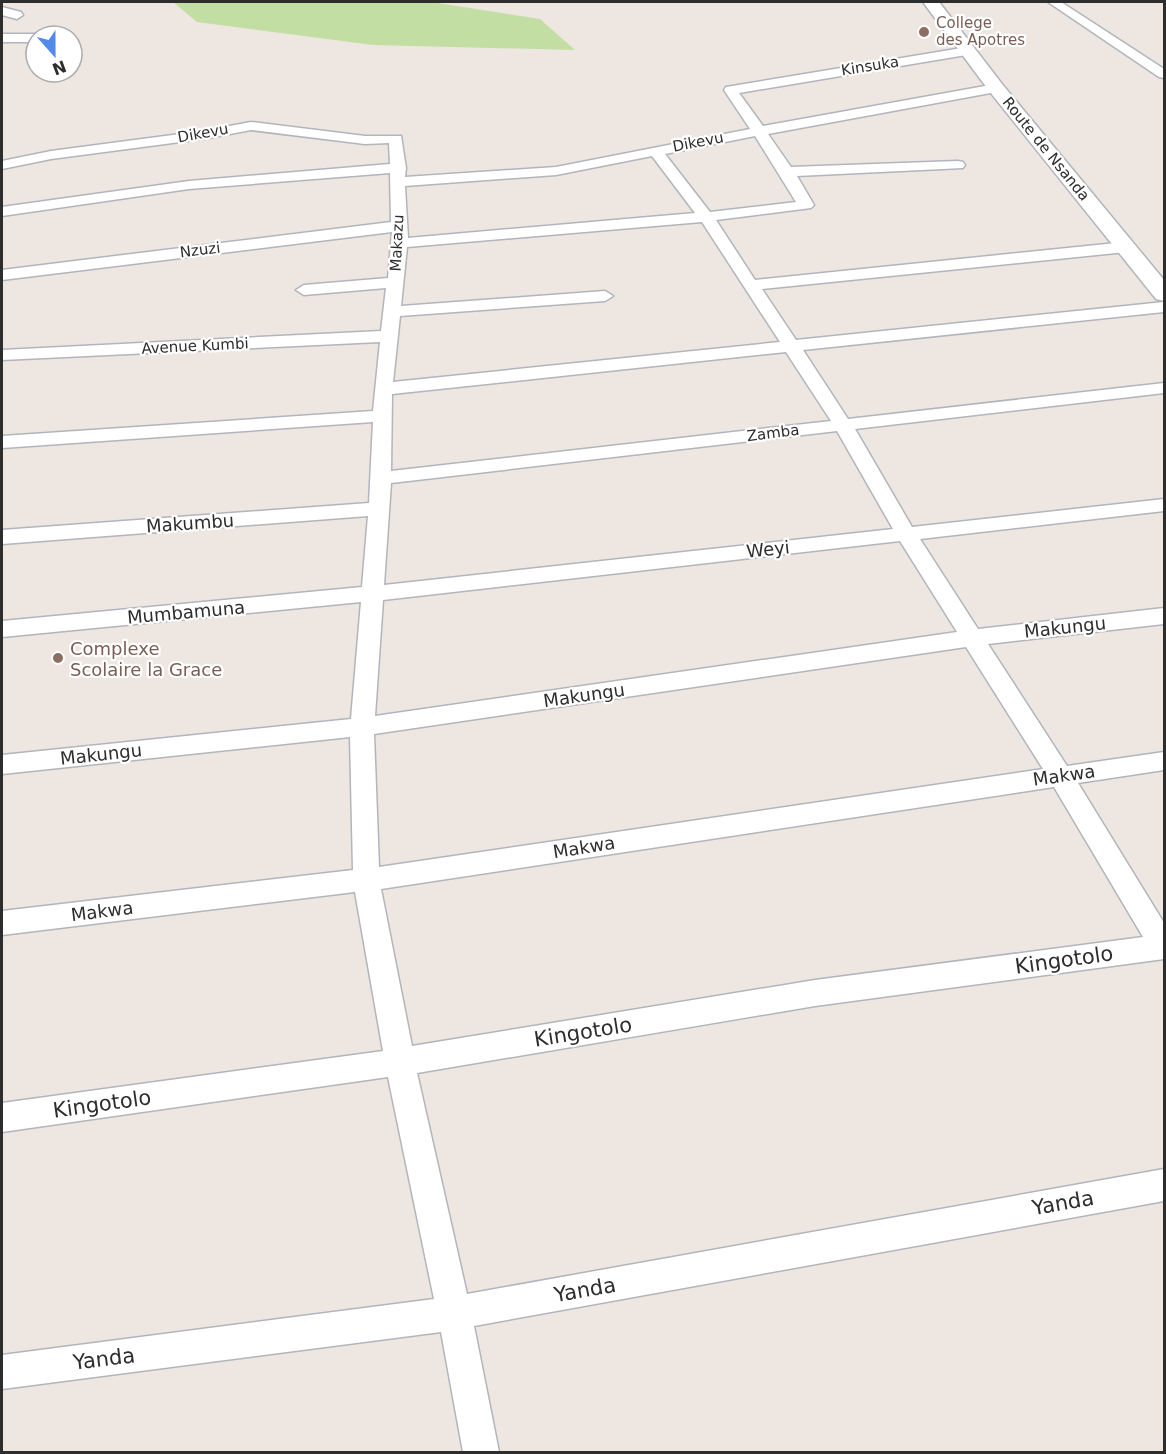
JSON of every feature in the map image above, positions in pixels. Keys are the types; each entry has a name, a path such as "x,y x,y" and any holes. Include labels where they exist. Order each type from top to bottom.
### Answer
{"street":[{"name":"Route de Nsanda","path":"931,2 996,88 1164,294"},
{"path":"1054,2 1164,74"},
{"path":"2,11 17,15"},
{"path":"2,38 24,38"},
{"name":"Kinsuka","path":"759,130 731,90 968,51"},
{"name":"Dikevu","path":"2,211 189,185 398,175 556,171 759,130 996,88"},
{"name":"Dikevu","path":"2,165 51,154 203,135 251,126 365,140 396,139 397,150"},
{"path":"759,130 787,172 958,165"},
{"name":"Makazu","path":"397,150 399,235 383,388 381,478 362,727 366,880 400,1062 481,1452"},
{"path":"655,150 706,217 843,425 906,534 1060,775 1164,947"},
{"name":"Nzuzi","path":"2,275 399,235 706,217 806,205 787,172"},
{"path":"751,285 1126,247"},
{"path":"304,290 395,282"},
{"name":"Avenue Kumbi","path":"2,356 390,324 605,296"},
{"path":"383,388 1164,307"},
{"name":"Zamba","path":"381,478 1164,388"},
{"path":"2,442 383,416"},
{"name":"Weyi","path":"371,594 1164,505"},
{"name":"Makumbu","path":"2,537 378,509"},
{"name":"Mumbamuna","path":"2,629 371,594"},
{"name":"Makungu","path":"2,764 362,727 972,638 1164,616"},
{"name":"Makwa","path":"2,923 366,880 1164,761"},
{"name":"Kingotolo","path":"2,1118 400,1062 815,993 1164,947"},
{"name":"Yanda","path":"2,1372 454,1314 1164,1185"}],"green space":[{"path":"173,2 431,2 540,19 575,50 373,45 197,22"}],"place":[{"name":"College des Apotres","path":"924,32"},
{"name":"Complexe Scolaire la Grace","path":"58,658"}]}
